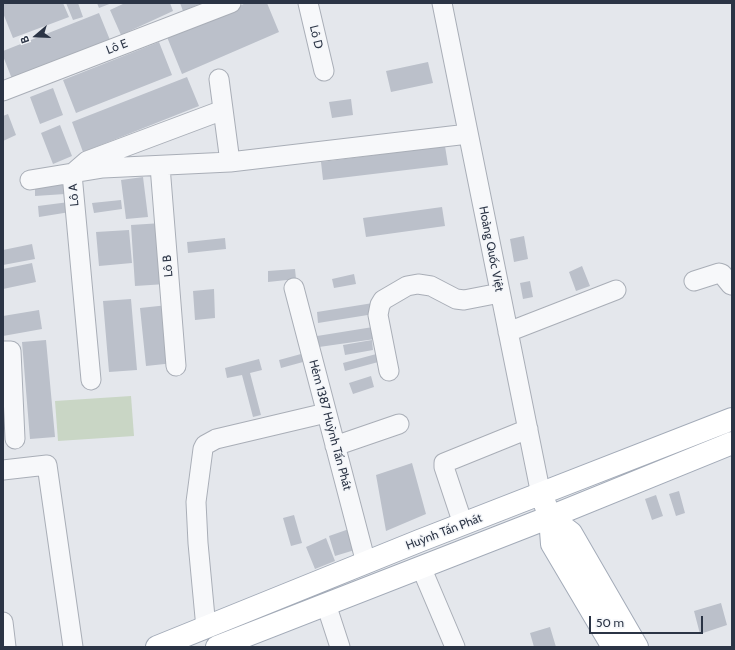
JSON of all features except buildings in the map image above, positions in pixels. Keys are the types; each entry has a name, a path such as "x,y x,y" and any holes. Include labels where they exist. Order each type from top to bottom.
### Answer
{"main road":[{"name":"Huỳnh Tấn Phát","path":"157,647 463,524 541,495 732,419"},
{"name":"Huỳnh Tấn Phát","path":"217,647 550,517 732,443"},
{"path":"541,495 550,517 552,544 613,647"},
{"path":"550,517 571,533 637,647"},
{"path":"244,612 252,633"}],"street":[{"name":"Lô E","path":"3,91 231,3"},
{"name":"Lô D","path":"308,3 324,71"},
{"name":"Hoàng Quốc Việt","path":"442,3 541,495"},
{"path":"219,79 230,162"},
{"name":"Lô A","path":"91,380 72,174 87,161 223,110"},
{"path":"30,180 103,168 230,162 468,134"},
{"name":"Lô B","path":"160,166 176,366"},
{"path":"694,281 719,273 722,274 731,285"},
{"path":"389,371 378,315 380,305 383,300 407,286 418,284 431,286 456,299 464,300 500,293"},
{"name":"Hẻm 1387 Huỳnh Tấn Phát","path":"294,288 366,563"},
{"path":"508,332 616,290"},
{"path":"3,352 11,351 14,439"},
{"path":"206,628 198,543 196,502 203,449 205,445 216,439 326,413"},
{"path":"336,446 399,424"},
{"path":"463,524 444,463 528,429"},
{"path":"3,470 46,465 73,647"},
{"path":"421,567 455,647"},
{"path":"326,604 340,647"},
{"path":"3,622 6,647"}],"green space":[{"path":"131,396 134,436 58,441 55,401"}]}
